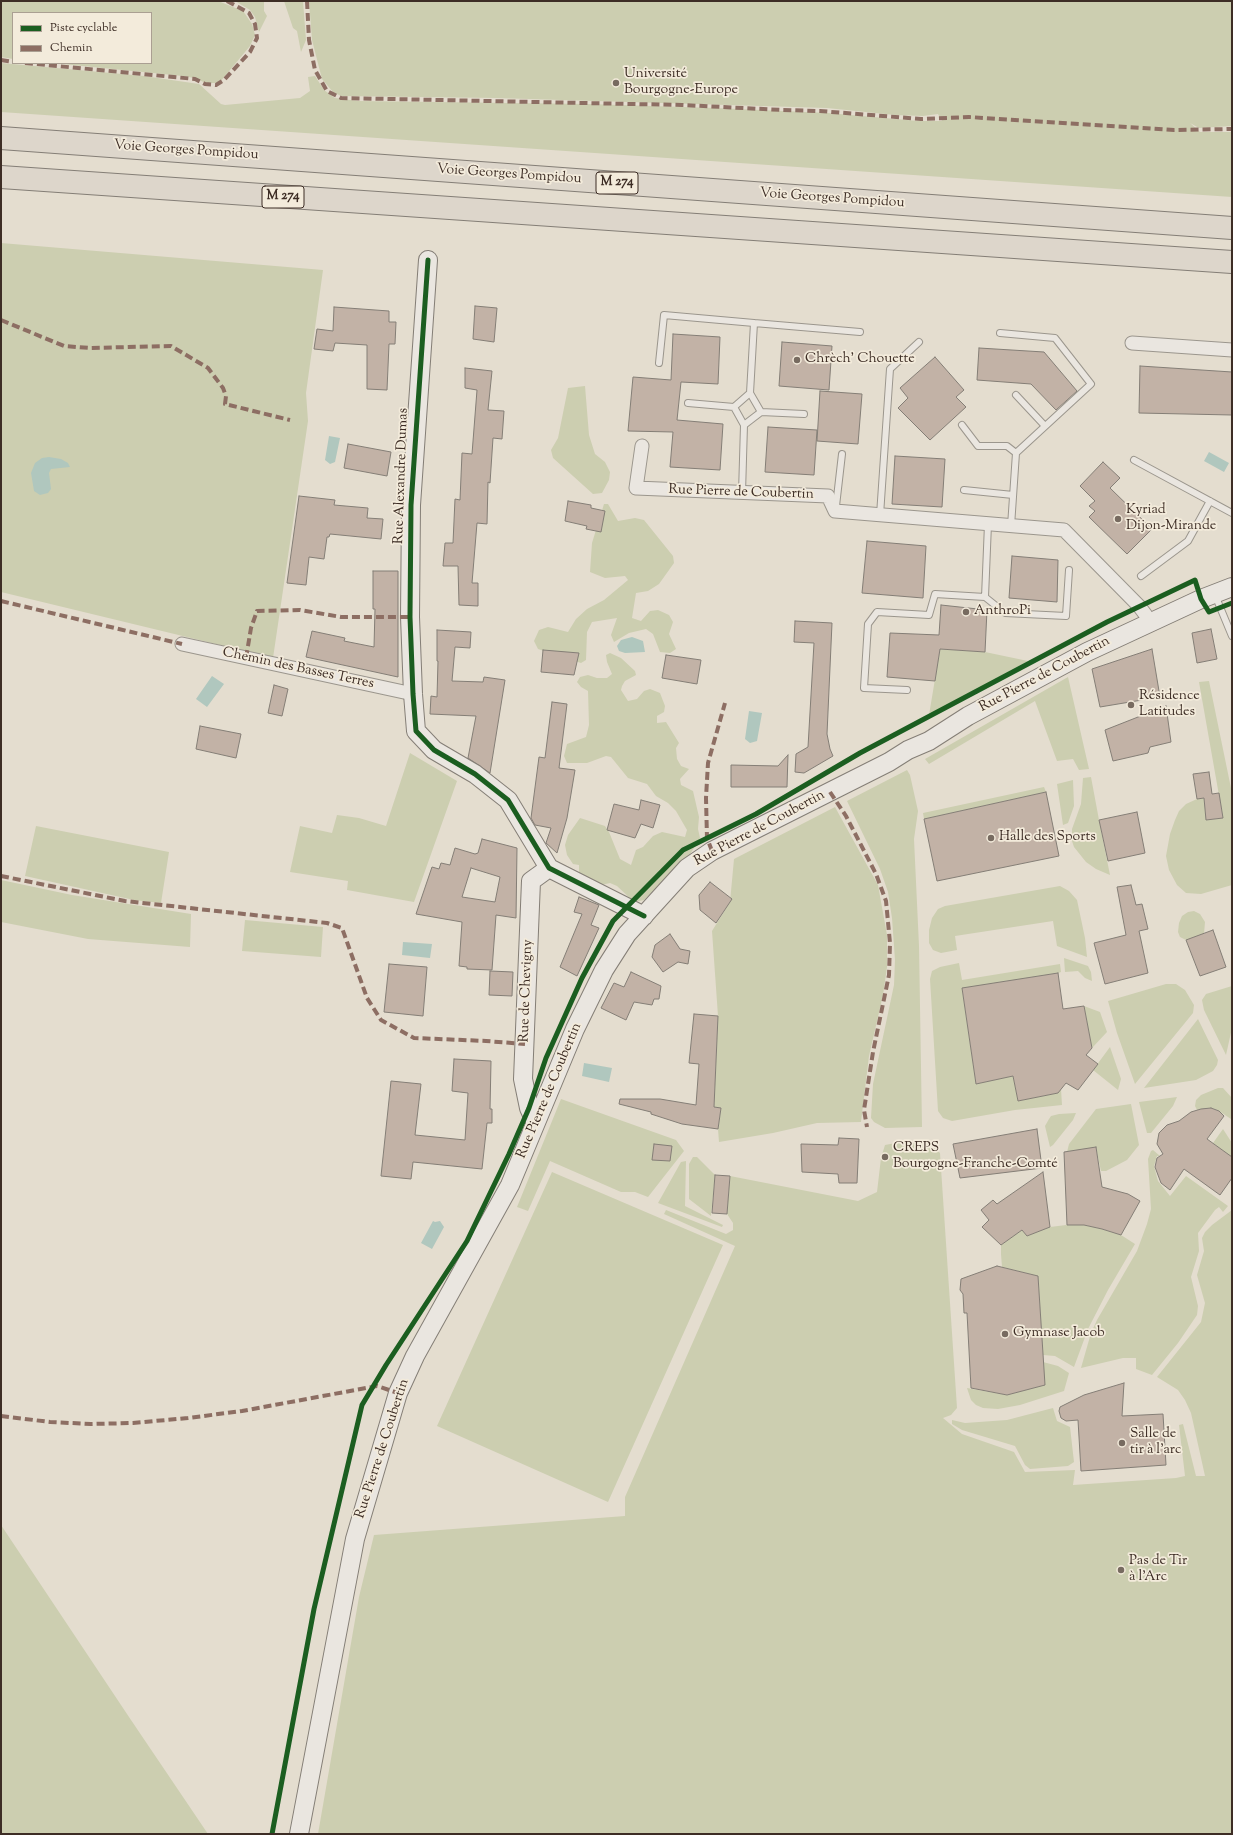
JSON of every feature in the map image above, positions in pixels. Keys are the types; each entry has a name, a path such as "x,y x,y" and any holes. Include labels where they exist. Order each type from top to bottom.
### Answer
{"highway":[{"name":"Voie Georges Pompidou","path":"1,138 1232,228"},
{"name":"M 274","path":"1,177 1232,262"}],"main road":[{"name":"Rue Alexandre Dumas","path":"428,260 410,505 410,617 416,730 434,750 475,774 508,800 549,868"},
{"name":"Rue Pierre de Coubertin","path":"299,1834 355,1539 398,1392 415,1356 510,1185 535,1121 575,1029 604,970 627,934 686,868 712,852 889,762 908,750 929,741 968,716 1086,652 1214,593 1232,587"},
{"path":"549,868 644,916"},
{"name":"Rue de Chevigny","path":"535,1121 529,1108 523,1079 531,881 549,868"}],"street":[{"path":"1132,343 1232,350"},
{"name":"Rue Pierre de Coubertin","path":"642,446 636,488 828,496 835,511"},
{"path":"835,511 1064,530 1139,606 1151,622"},
{"name":"Chemin des Basses Terres","path":"182,644 413,694"}],"lane":[{"path":"659,363 664,315 860,332"},
{"path":"754,323 750,393 761,412"},
{"path":"1000,333 1055,338 1091,384 1016,454 1010,526"},
{"path":"880,515 890,369 919,342"},
{"path":"688,403 734,407 750,393"},
{"path":"1016,395 1045,426"},
{"path":"734,407 744,425 742,493"},
{"path":"744,425 761,412 804,414"},
{"path":"962,425 978,446 1007,446 1016,454"},
{"path":"835,511 842,454"},
{"path":"1134,460 1232,513"},
{"path":"964,490 1012,495"},
{"path":"1141,576 1188,541 1210,501"},
{"path":"985,597 988,524"},
{"path":"907,690 864,688 868,624 877,612 929,615 935,594 985,597 1006,613 1066,616 1069,570"},
{"path":"1214,593 1232,636"}],"shaded area":[{"path":"1,1 218,1 243,11 252,24 255,35 250,46 220,82 215,83 206,83 194,78 183,76 62,64 152,64 152,12 12,12 12,59 1,57"},
{"path":"235,1 264,1 264,11 267,16 259,32 255,17 250,10"},
{"path":"284,1 303,1 306,40 301,52 297,31 293,28"},
{"name":"Université Bourgogne-Europe","path":"309,1 1232,1 1232,126 1199,128 1190,123 1200,132 1232,132 1232,197 1,112 1,63 144,76 199,84 221,104 225,105 300,98 310,91 308,77 315,76 324,90 335,98 358,101 588,104 715,108 828,113 918,121 942,121 938,114 923,116 895,115 827,108 496,98 341,96 333,92 322,79 312,40"},
{"path":"1,243 323,270 306,393 308,421 273,658 224,649 224,646 1,592"},
{"path":"585,386 589,435 595,454 605,462 610,472 609,480 602,493 593,494 553,458 551,450 558,438 568,388"},
{"path":"329,436 340,438 335,462 330,464 325,460"},
{"path":"1209,452 1229,463 1224,472 1204,461"},
{"path":"49,457 61,459 68,463 70,467 51,469 49,473 51,489 48,493 40,495 34,491 31,473 35,463 42,458"},
{"path":"604,504 608,504 618,521 635,518 644,520 673,556 674,563 659,584 648,591 636,593 632,618 641,621 650,611 658,610 669,615 673,622 669,634 676,649 670,653 660,652 653,634 646,629 629,633 614,642 611,635 617,618 592,622 587,632 586,660 581,663 538,649 534,641 539,630 548,627 568,632 576,619 587,609 604,600 628,580 625,576 605,578 590,572 592,543"},
{"path":"632,637 643,641 645,652 625,653 619,651 617,646 621,640"},
{"path":"940,649 985,652 1028,661 929,715"},
{"path":"610,653 621,658 635,671 636,675 625,681 621,690 628,701 637,699 644,691 650,689 660,693 665,706 664,712 657,716 657,723 666,722 679,743 676,748 677,759 681,766 689,769 680,779 681,785 693,791 699,817 698,829 700,838 689,856 644,900 634,902 617,886 610,883 597,886 588,882 579,872 579,865 573,864 567,855 565,845 568,835 580,818 605,826 620,859 631,865 636,850 643,847 653,836 662,832 685,837 687,830 676,811 668,803 656,796 647,784 628,778 611,757 606,756 587,763 567,763 564,756 567,744 586,737 589,725 588,691 581,687 577,682 580,677 588,675 597,678 607,678 612,674 606,655"},
{"path":"212,676 224,684 207,707 196,699"},
{"path":"1068,677 1089,769 1079,770 1073,759 1057,761 1035,701 929,764 925,759"},
{"path":"1209,681 1232,793 1232,885 1201,894 1186,893 1177,885 1169,870 1166,856 1170,834 1179,811 1186,804 1197,799 1204,798 1207,820 1223,818 1199,682"},
{"path":"749,711 762,713 757,741 750,743 745,739"},
{"path":"410,753 457,781 414,902 347,890 348,881 290,872 300,826 332,833 337,815 359,818 386,826"},
{"path":"907,770 910,775 918,811 914,839 919,946 922,1127 885,1128 874,1122 871,1118 873,1084 894,985 895,960 892,918 888,892 880,869 847,801"},
{"path":"1091,777 1110,875 1096,869 1086,862 1074,847 1072,841 1072,829 1081,804 1083,778"},
{"path":"1073,780 1074,806 1068,823 1063,825 1057,784"},
{"path":"1044,787 1046,792 924,819 923,813"},
{"path":"835,807 878,885 887,935 887,967 883,995 869,1056 861,1122 817,1123 773,1133 719,1142 718,1129 721,1109 714,1107 718,1016 712,931 730,902 734,859"},
{"path":"36,826 169,852 161,903 134,900 25,876"},
{"path":"1,880 72,895 191,914 190,947 88,939 1,922"},
{"path":"1060,886 1069,891 1077,900 1085,938 1087,957 1057,946 1053,921 955,936 957,950 941,953 933,950 929,943 929,930 932,918 938,909 945,906"},
{"path":"1194,911 1200,914 1205,922 1204,934 1186,940 1180,937 1178,932 1179,923 1182,916 1188,912"},
{"path":"245,920 323,927 321,957 242,951"},
{"path":"403,942 432,944 430,958 402,955"},
{"path":"1064,958 1088,966 1091,972 1092,981 1085,978 1078,971 1065,972"},
{"path":"959,963 962,980 1060,964 1061,972 1058,973 962,989 976,1084 1013,1076 1018,1101 1058,1093 1061,1089 1062,1105 1015,1110 952,1121 943,1118 938,1111 930,979 932,971 940,967"},
{"path":"1166,984 1176,984 1185,990 1194,1005 1193,1013 1135,1084 1117,1033 1108,1001"},
{"path":"1232,986 1232,1028 1226,1055 1204,1010 1202,1000 1206,994"},
{"path":"1084,1006 1100,1012 1107,1032 1092,1048"},
{"path":"1198,1019 1218,1060 1213,1071 1196,1080 1144,1088"},
{"path":"1110,1047 1121,1079 1118,1090 1093,1070"},
{"path":"584,1063 612,1068 609,1082 582,1076"},
{"path":"1218,1088 1223,1088 1232,1098 1231,1119 1219,1111 1211,1108 1197,1110 1195,1106 1196,1100 1201,1095"},
{"path":"1177,1097 1173,1106 1151,1133 1147,1133 1139,1102"},
{"path":"561,1099 676,1140 684,1151 648,1197 635,1192 621,1192 550,1161 528,1211 517,1207"},
{"path":"1131,1104 1139,1145 1127,1160 1106,1171 1101,1171 1096,1148 1067,1152 1069,1144 1096,1109"},
{"path":"1076,1113 1073,1120 1050,1147 1045,1126 1051,1116"},
{"path":"1223,1129 1232,1143 1232,1158 1213,1143"},
{"path":"901,1142 929,1143 940,1153 957,1408 951,1415 943,1418 962,1434 1014,1452 1025,1472 1075,1470 1073,1485 1176,1478 1185,1476 1179,1425 1183,1424 1196,1476 1205,1476 1191,1413 1185,1400 1178,1390 1157,1377 1201,1322 1205,1303 1197,1275 1204,1251 1202,1238 1205,1232 1212,1225 1232,1210 1232,1834 318,1834 359,1597 374,1535 625,1516 625,1497 735,1246 664,1214 666,1210 726,1234 733,1230 733,1223 727,1214 730,1176 858,1201 877,1192 881,1158 885,1145"},
{"path":"1153,1150 1160,1156 1157,1156 1154,1166 1158,1181 1170,1196 1186,1176 1228,1206 1223,1212 1219,1207 1215,1210 1198,1233 1199,1251 1191,1277 1198,1306 1197,1315 1178,1343 1152,1375 1136,1369 1136,1358 1123,1358 1081,1368 1091,1333 1137,1251 1147,1224 1151,1209 1148,1159 1151,1151"},
{"path":"693,1157 697,1157 715,1175 711,1216 689,1199 689,1164"},
{"path":"686,1161 685,1206 723,1225 722,1227 658,1203 681,1162"},
{"path":"552,1172 723,1245 608,1502 437,1426"},
{"path":"433,1221 440,1221 444,1227 432,1249 421,1243"},
{"path":"1084,1225 1102,1229 1121,1235 1135,1244 1108,1290 1088,1329 1074,1367 1055,1356 1043,1355 1038,1276 1002,1267 1001,1254 1001,1245 1022,1230 1027,1236 1050,1227"},
{"path":"1043,1362 1058,1366 1069,1373 1064,1391 1020,1405 998,1409 983,1408 976,1405 971,1400 967,1388 1007,1395 1044,1385"},
{"path":"1053,1408 1057,1421 1070,1427 1074,1462 1068,1466 1030,1469 1025,1465 1015,1446 962,1430 952,1424 952,1420 965,1423 1007,1420"},
{"path":"1,1525 131,1720 208,1834 1,1834"}],"building":[{"path":"475,306 497,308 494,342 473,339"},
{"path":"334,307 389,311 389,322 396,322 395,344 389,344 387,390 367,389 367,345 335,343 333,351 314,349 317,329 333,331"},
{"path":"673,334 720,337 718,384 681,382 677,420 723,424 720,470 670,467 673,432 628,431 633,377 671,380"},
{"path":"782,342 832,346 829,390 779,386"},
{"path":"979,348 1044,352 1077,391 1056,410 1031,384 977,380"},
{"path":"935,357 964,390 956,397 966,407 930,440 898,408 908,398 900,388"},
{"path":"1140,366 1232,372 1232,415 1139,413"},
{"path":"465,368 492,371 488,410 504,411 502,439 493,438 490,483 488,482 487,524 477,523 472,583 478,583 478,606 459,605 458,566 443,566 445,543 453,543 455,499 460,500 462,453 472,454 477,390 465,388"},
{"path":"820,391 862,394 858,444 817,441"},
{"path":"768,427 817,430 814,475 765,472"},
{"path":"348,444 391,452 387,476 344,468"},
{"path":"895,456 945,459 942,507 892,504"},
{"path":"1103,462 1120,478 1110,488 1152,529 1127,554 1089,517 1095,511 1089,506 1095,501 1080,486"},
{"path":"299,496 335,500 334,505 368,508 367,518 383,519 381,539 330,534 329,537 327,537 324,559 309,557 306,585 287,583"},
{"path":"568,501 591,505 591,508 605,511 601,532 586,529 587,526 565,521"},
{"path":"867,541 926,546 923,598 862,593"},
{"path":"1012,556 1058,560 1057,602 1009,598"},
{"path":"373,571 398,571 398,677 306,657 312,631 345,638 344,641 374,647 375,609 373,609"},
{"path":"941,605 987,610 985,652 940,649 935,681 887,677 890,633 939,635"},
{"path":"795,621 832,623 827,734 833,756 804,773 795,772 796,754 808,747 814,643 794,642"},
{"path":"1211,629 1217,659 1197,663 1192,633"},
{"path":"437,630 471,632 470,648 455,647 452,681 483,682 484,677 505,680 490,773 468,758 476,716 430,714 431,696 437,697"},
{"path":"1152,649 1160,697 1100,707 1092,669"},
{"path":"543,650 579,653 574,675 541,672"},
{"path":"666,655 701,660 697,684 662,678"},
{"path":"274,685 288,689 282,716 268,713"},
{"path":"552,702 567,704 559,768 575,770 567,818 557,853 546,843 551,828 535,825 531,818 539,757 545,758"},
{"path":"1166,706 1171,742 1150,747 1148,753 1113,761 1105,730"},
{"path":"200,726 241,734 236,758 196,749"},
{"path":"788,755 787,787 731,787 731,765 778,766"},
{"path":"1209,772 1212,794 1219,793 1223,818 1206,820 1204,798 1197,799 1193,774"},
{"name":"Halle des Sports","path":"1046,792 1059,856 937,881 924,819"},
{"path":"641,800 660,805 653,828 641,824 635,838 607,830 614,804 639,810"},
{"path":"1137,812 1145,853 1108,861 1099,820"},
{"path":"482,839 517,848 516,918 496,915 492,970 467,969 467,967 459,966 462,922 416,914 432,867 439,869 441,863 450,865 455,848 475,854 478,853","holes":["471,868 500,877 495,902 462,897"]},
{"path":"710,882 732,899 716,923 700,910 699,895"},
{"path":"1131,885 1136,905 1142,904 1148,929 1139,931 1148,973 1105,984 1094,943 1126,935 1117,887"},
{"path":"579,897 599,905 591,925 599,928 577,976 560,967 582,914 574,912"},
{"path":"1213,930 1226,967 1200,976 1186,940"},
{"path":"670,934 680,949 690,951 688,964 678,962 663,972 652,957 655,945"},
{"path":"389,964 427,967 423,1016 384,1012"},
{"path":"490,971 513,972 512,996 489,995"},
{"path":"631,972 661,986 659,999 654,999 652,1005 634,1002 626,1020 601,1008 614,983 624,987"},
{"path":"1058,973 1063,1009 1084,1006 1092,1048 1086,1055 1098,1064 1078,1090 1066,1083 1058,1093 1018,1101 1013,1076 976,1084 962,988"},
{"path":"694,1014 718,1016 714,1107 721,1108 718,1129 682,1124 651,1114 651,1112 619,1104 620,1099 660,1099 696,1105 699,1064 689,1063"},
{"path":"454,1059 491,1061 490,1109 492,1109 492,1123 487,1123 482,1169 413,1162 411,1179 381,1176 391,1081 421,1084 415,1135 465,1140 468,1093 452,1091"},
{"path":"1211,1108 1219,1111 1224,1116 1207,1139 1232,1157 1232,1178 1220,1195 1184,1169 1170,1190 1161,1183 1155,1167 1157,1158 1163,1154 1157,1144 1159,1133 1167,1125 1179,1121 1191,1112"},
{"path":"1037,1129 1042,1168 960,1178 953,1144"},
{"path":"839,1138 859,1139 857,1183 839,1183 838,1174 802,1172 801,1144 838,1145"},
{"path":"654,1144 672,1146 670,1161 652,1160"},
{"path":"1096,1147 1102,1187 1128,1194 1140,1201 1121,1235 1084,1225 1067,1225 1064,1152"},
{"path":"1043,1172 1050,1227 1027,1236 1022,1230 1001,1245 982,1227 989,1220 981,1210 993,1200 997,1204"},
{"path":"715,1175 730,1176 727,1214 712,1213"},
{"name":"Gymnase Jacob","path":"997,1266 1038,1276 1045,1385 1007,1395 971,1388 967,1313 964,1313 963,1294 960,1290 961,1279"},
{"name":"Salle de tir à l'arc","path":"1124,1383 1122,1416 1163,1414 1166,1465 1081,1471 1078,1420 1066,1421 1061,1418 1059,1411 1060,1407 1084,1395"}],"marked path":[{"path":"36,64 195,79 205,84 216,85 224,80 250,52 257,38 255,24 249,13 227,1"},
{"path":"307,1 309,40 315,70 327,91 341,98 682,105 820,111 921,119 969,117 1174,130 1232,129"},
{"path":"1,60 12,62"},
{"path":"1,320 64,346 90,348 171,346 208,368 223,388 226,396 225,404 290,420"},
{"path":"1,601 182,644"},
{"path":"246,658 251,628 257,611 300,610 341,617 410,617"},
{"path":"712,851 707,838 706,798 708,763 725,703"},
{"path":"830,792 846,816 876,874 886,901 890,943 889,975 873,1052 864,1110 867,1127"},
{"path":"1,876 125,901 327,923 342,928 367,998 381,1020 414,1038 525,1044"},
{"path":"1,1416 50,1422 91,1424 133,1423 242,1411 377,1386 398,1393"}],"cycle path":[{"path":"428,260 411,505 410,617 416,731 434,750 475,774 508,800 549,868 644,916"},
{"path":"272,1834 314,1609 362,1405 386,1365 467,1241 509,1154 529,1108 546,1058 582,978 613,921 683,850 756,814 860,753 1107,622 1195,580 1201,599 1209,612 1232,603"}],"place":[{"name":"Université Bourgogne-Europe","path":"616,83"},
{"name":"Chrèch' Chouette","path":"797,360"},
{"name":"Kyriad Dijon-Mirande","path":"1118,519"},
{"name":"AnthroPi","path":"966,612"},
{"name":"Résidence Latitudes","path":"1131,705"},
{"name":"Halle des Sports","path":"991,838"},
{"name":"CREPS Bourgogne-Franche-Comté","path":"885,1157"},
{"name":"Gymnase Jacob","path":"1005,1334"},
{"name":"Salle de tir à l'arc","path":"1122,1443"},
{"name":"Pas de Tir à l'Arc","path":"1121,1570"}]}
